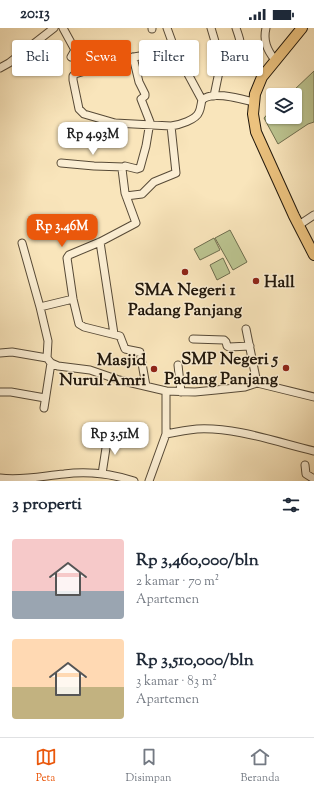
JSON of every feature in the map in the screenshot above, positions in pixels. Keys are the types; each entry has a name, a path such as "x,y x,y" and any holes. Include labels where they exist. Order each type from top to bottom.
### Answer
{"highway":[{"path":"302,28 262,77 253,102 253,114 256,132 314,255"}],"street":[{"path":"0,68 9,63 54,28"},
{"path":"63,28 71,43"},
{"path":"167,28 171,40"},
{"path":"211,28 215,40"},
{"path":"236,28 241,40"},
{"path":"266,28 265,44 275,60"},
{"path":"139,56 74,76 73,80 79,109 84,114 111,122 171,126 196,116 199,113 202,100 207,96 231,96 253,102"},
{"path":"61,162 94,166 124,166 137,170 140,168 150,124 141,99 145,96 145,94 139,82 132,57"},
{"path":"189,76 202,100"},
{"path":"214,96 218,76"},
{"path":"126,196 142,194 154,182 176,173 171,126"},
{"path":"124,166 122,169 126,196 136,224 68,256 77,321 81,326 122,337 125,349 139,352 141,354 146,386"},
{"path":"299,225 314,214"},
{"path":"100,242 114,334"},
{"path":"22,243 48,341 49,360 44,408"},
{"path":"40,307 73,299"},
{"path":"246,329 257,383"},
{"path":"193,339 224,340 229,347 250,346"},
{"path":"0,352 12,352 49,360 58,366 90,370 119,380 166,391 195,392 245,387 257,383 314,397"},
{"path":"178,364 181,392"},
{"path":"149,481 166,434 166,391"},
{"path":"0,392 11,392 45,398"},
{"path":"166,434 197,429 224,430 314,450"},
{"path":"102,474 108,435"},
{"path":"305,465 306,474 314,479"},
{"path":"0,478 27,479 93,472 134,481"}],"green space":[{"path":"314,71 314,122 308,124 278,144 267,124 302,124 302,88 296,88"},
{"path":"230,230 247,262 233,270 215,238"},
{"path":"214,238 220,250 200,260 194,249"},
{"path":"223,258 230,273 217,280 210,265"}],"place":[{"name":"SMA Negeri 1 Padang Panjang","path":"185,272"},
{"name":"Hall","path":"256,281"},
{"name":"SMP Negeri 5 Padang Panjang","path":"286,368"},
{"name":"Masjid Nurul Amri","path":"154,369"}]}
